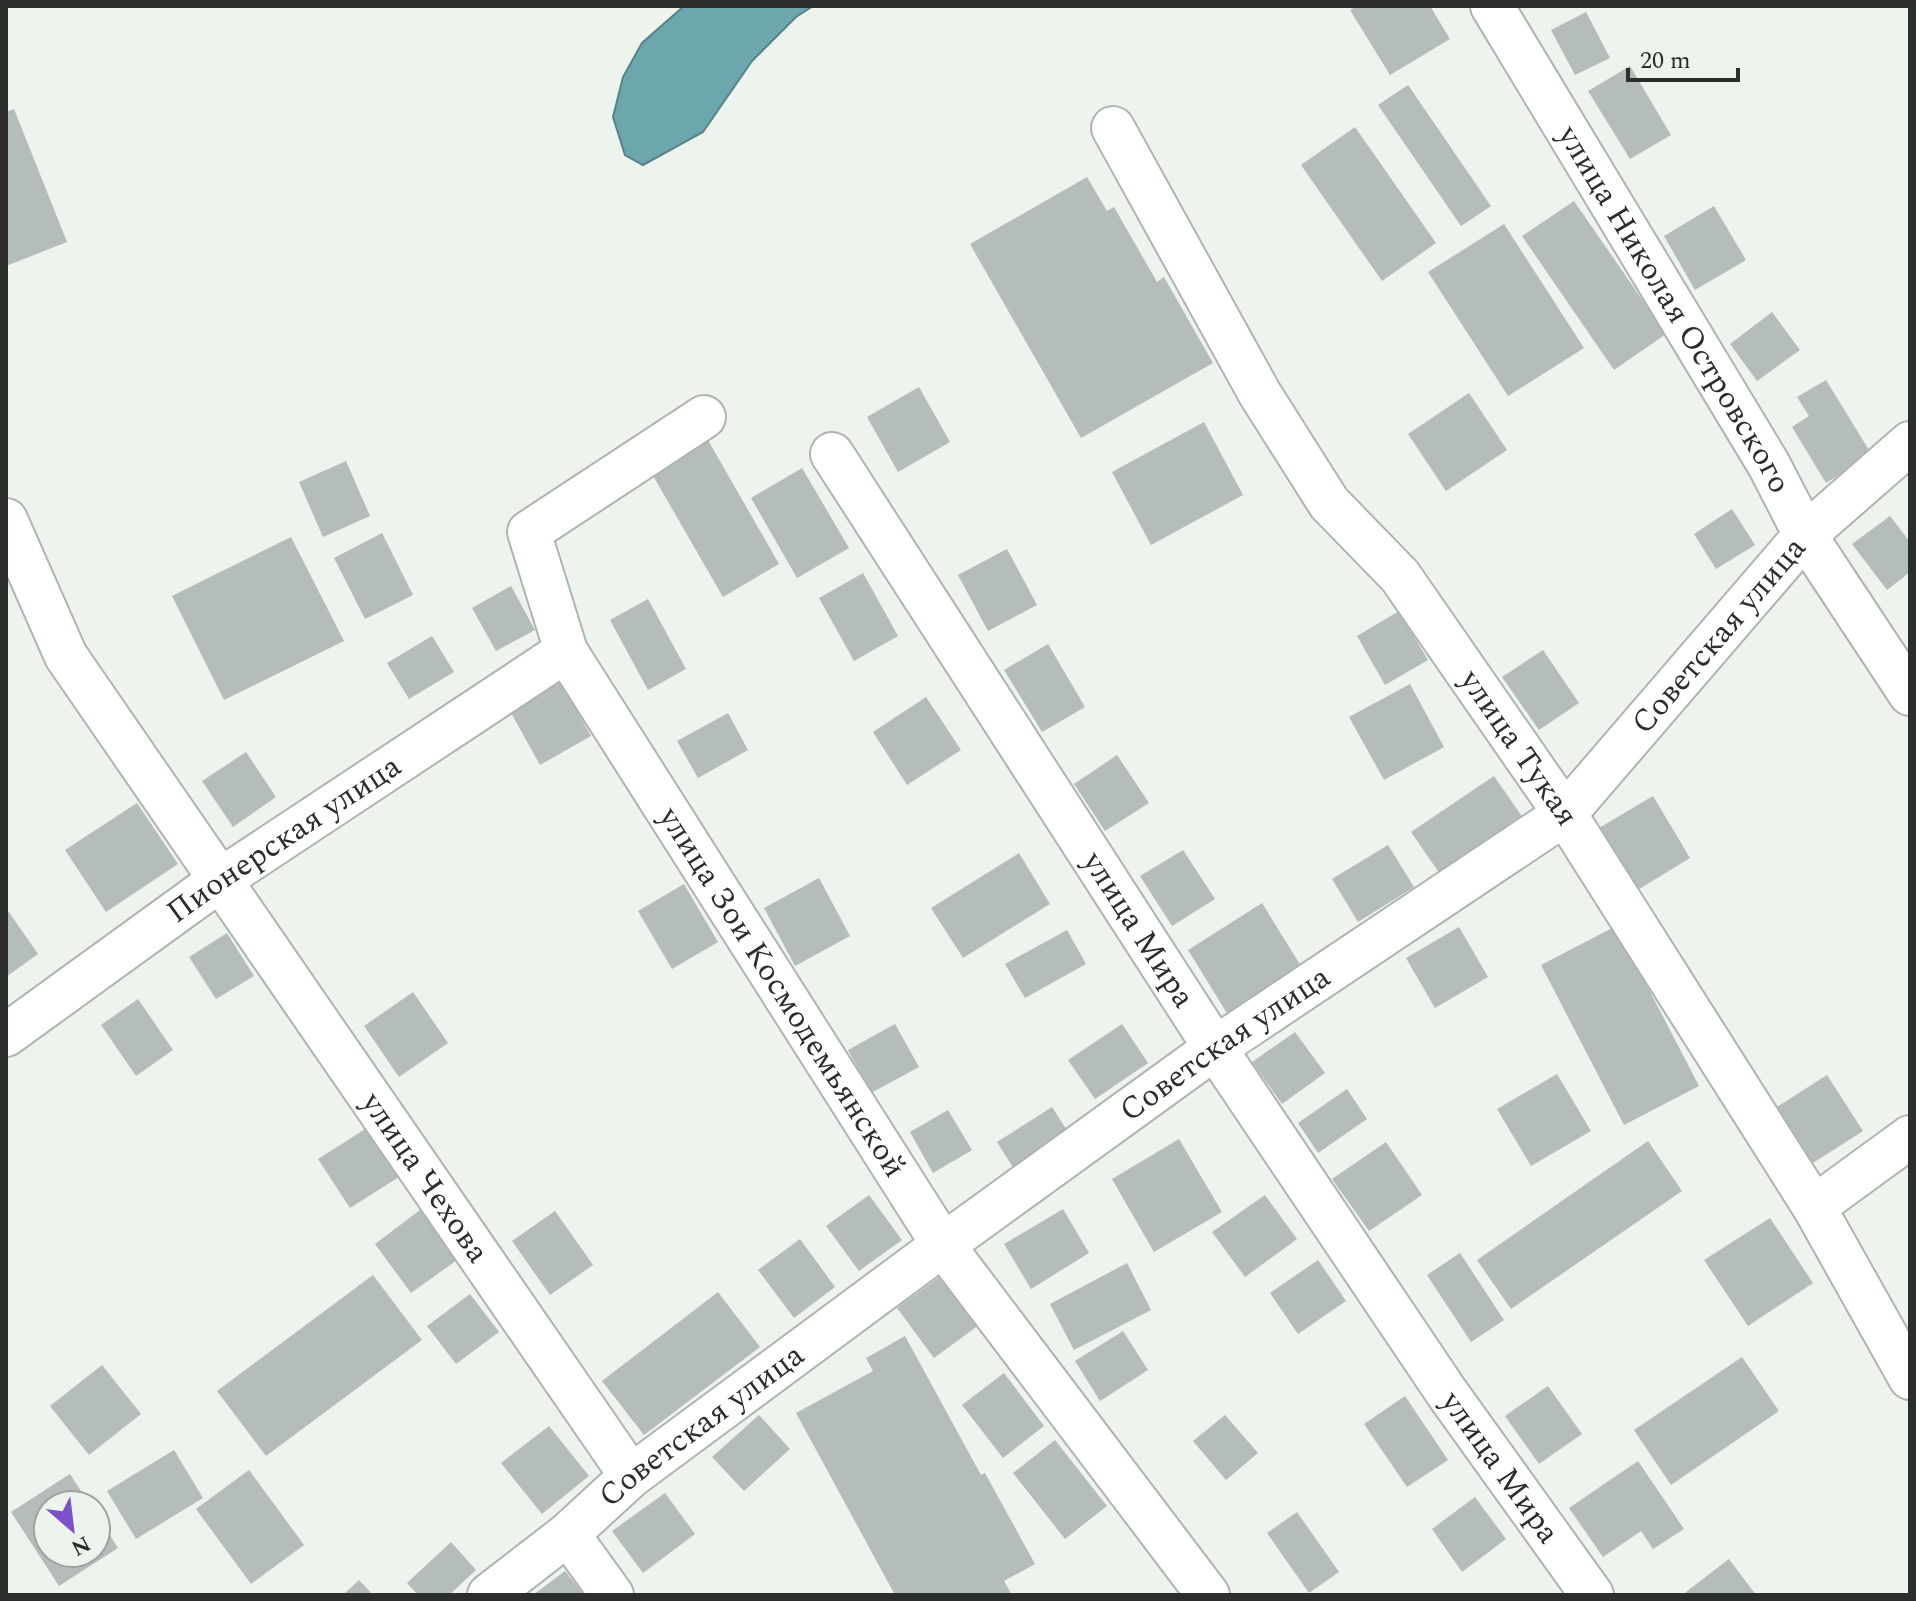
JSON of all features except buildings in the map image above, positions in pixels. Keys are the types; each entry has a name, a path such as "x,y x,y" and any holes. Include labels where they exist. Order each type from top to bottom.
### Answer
{"street":[{"name":"улица Николая Островского","path":"1492,6 1769,465 1805,535 1910,694"},
{"name":"улица Тукая","path":"1113,128 1260,394 1329,503 1400,576 1565,814 1814,1207 1910,1378"},
{"name":"улица Зои Космодемьянской","path":"704,417 529,532 566,651 943,1245 1208,1595"},
{"name":"Советская улица","path":"489,1595 568,1534 631,1476 943,1245 1215,1048 1565,814 1805,535 1910,443"},
{"name":"улица Мира","path":"832,454 1215,1048 1447,1393 1592,1595"},
{"name":"улица Чехова","path":"6,520 66,656 631,1476"},
{"name":"Пионерская улица","path":"6,1035 220,880 566,651"},
{"path":"1814,1207 1910,1137"},
{"path":"568,1534 612,1595"}],"water":[{"path":"684,6 813,6 796,17 752,61 703,132 643,165 625,155 613,117 623,77 642,43"}]}
